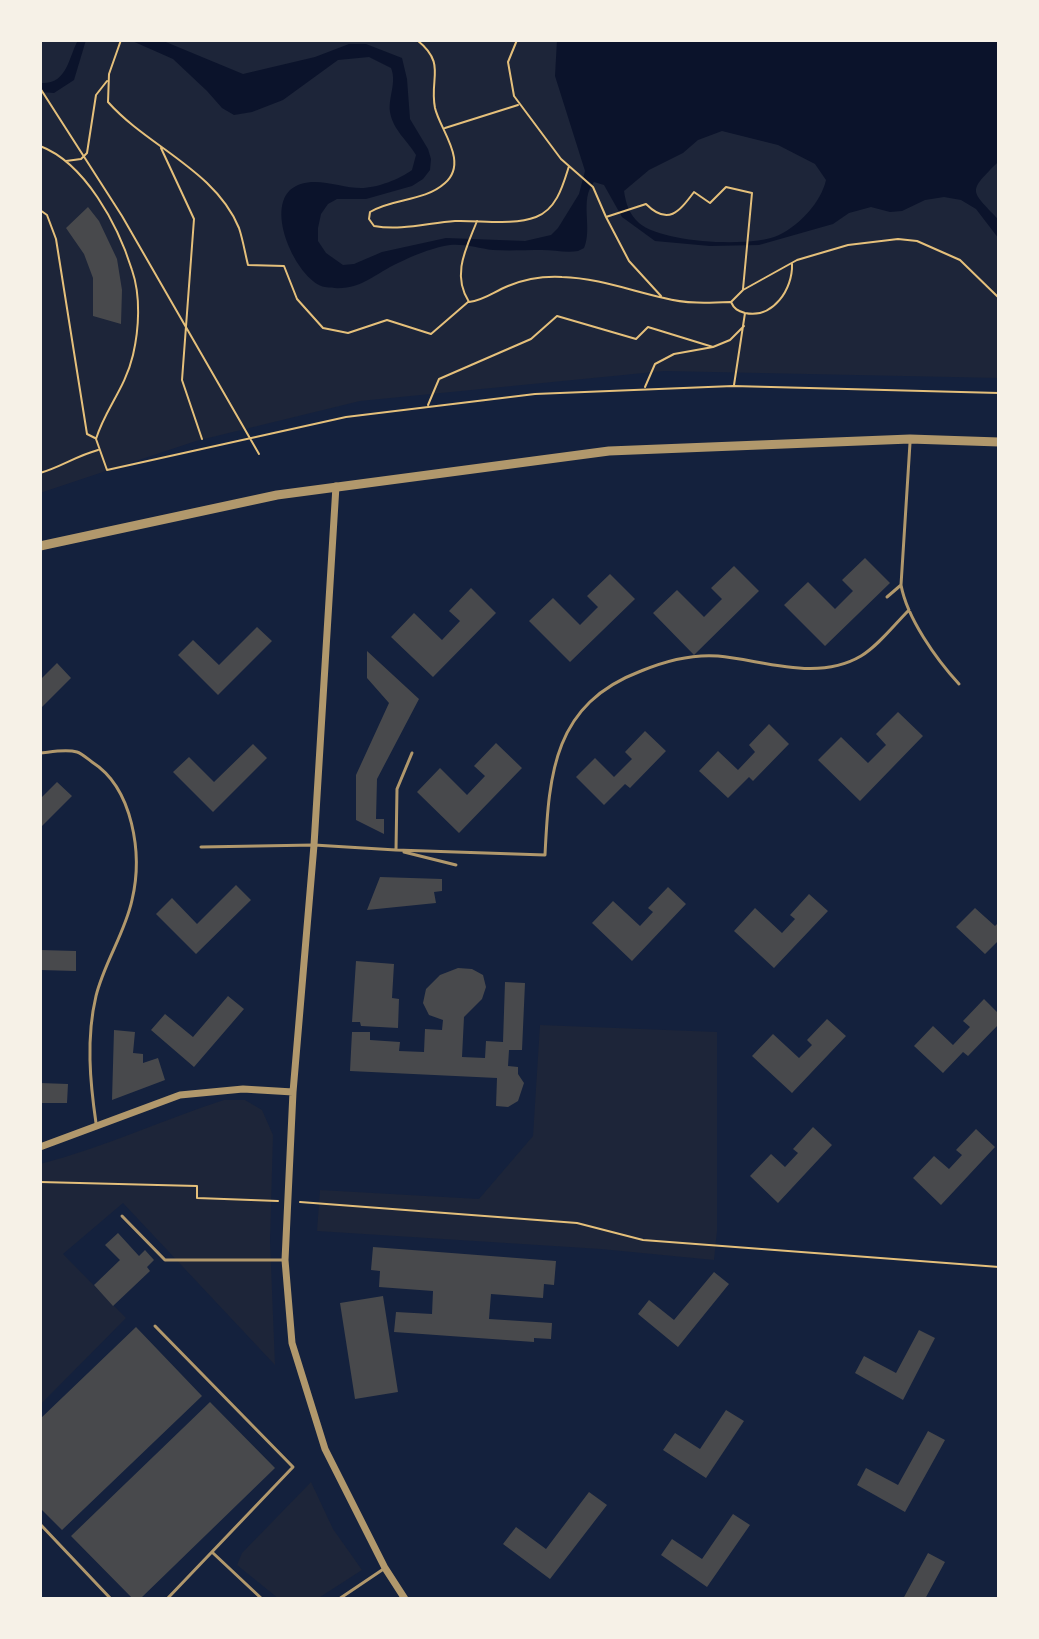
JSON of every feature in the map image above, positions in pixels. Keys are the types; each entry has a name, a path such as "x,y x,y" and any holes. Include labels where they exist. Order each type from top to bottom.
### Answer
{"street":[{"path":"40,546 277,495 609,451 910,439 999,442"},
{"path":"336,486 314,845 293,1092 285,1260 292,1343 325,1449 385,1568 405,1599"},
{"path":"40,1147 180,1095 243,1089 293,1092"}],"lane":[{"path":"910,439 901,585 905,604 944,667 959,684"},
{"path":"887,597 901,585"},
{"path":"201,847 314,845 545,855 548,794 564,738 581,710 610,684 659,664 693,656 717,656 807,668 835,665 861,656 909,610"},
{"path":"40,753 77,752 104,770 123,796 133,833 136,870 132,900 96,996 90,1044 90,1082 97,1127"},
{"path":"396,850 397,789 412,753"},
{"path":"396,850 456,865"},
{"path":"122,1216 165,1260 285,1260"},
{"path":"155,1326 293,1467 167,1599"},
{"path":"40,1524 111,1599"},
{"path":"213,1553 262,1599"},
{"path":"339,1599 385,1568"}],"path":[{"path":"121,40 108,80 108,102 119,115 191,169 219,196 239,228 248,265 284,266 297,299 323,328 348,333 387,320 431,334 469,302 488,298 505,287 540,277 591,279 693,303 731,302 743,290 792,263 848,245 898,239 917,241 960,260 999,298"},
{"path":"417,40 433,58 437,69 434,106 452,146 454,159 447,182 422,195 370,212 369,219 374,226 386,228 537,217 555,202 569,166"},
{"path":"517,40 508,62 511,87 518,105 569,166 593,187 629,261 657,288 662,298"},
{"path":"66,161 81,159 87,153 96,95 108,80"},
{"path":"40,88 122,216 259,454"},
{"path":"444,128 518,105"},
{"path":"40,146 54,151 82,174 133,271 138,328 127,379 96,439 107,470 346,417 535,394 733,386 999,393"},
{"path":"160,146 194,219 182,380 202,439"},
{"path":"606,217 646,204 660,215 671,215 682,209 694,192 710,203 726,187 752,193 743,290"},
{"path":"40,210 47,215 56,239 87,434 96,439"},
{"path":"469,302 460,281 465,247 477,221"},
{"path":"731,302 735,310 745,313 766,312 776,305 792,273 792,263"},
{"path":"733,386 745,313"},
{"path":"427,406 439,379 531,339 557,316 636,339 648,327 713,347"},
{"path":"644,388 655,364 674,354 713,347 730,340 744,326"},
{"path":"40,473 58,468 75,456 99,450"},
{"path":"40,1182 197,1186 197,1198 245,1199"},
{"path":"325,1203 577,1223 643,1240 999,1267"}],"shaded area":[{"path":"40,40 999,40 999,378 664,371 360,401 196,441 40,493"},
{"path":"78,40 86,40 74,80 54,93 40,92 40,83 49,83 61,75"},
{"path":"130,40 161,40 243,74 315,57 349,44 366,44 402,58 410,119 428,149 430,170 412,186 366,199 337,199 328,204 321,214 318,241 326,253 343,265 354,264 382,252 446,238 525,241 551,235 558,228 579,194 585,171 555,76 557,40 999,40 999,161 981,179 976,191 999,220 999,239 976,209 961,200 944,197 925,200 902,211 890,212 871,207 849,213 833,224 759,245 710,246 655,241 622,217 604,185 594,182 587,197 586,240 584,248 578,251 499,250 450,245 409,258 356,285 325,287 315,283 296,261 283,230 283,201 290,190 306,183 367,188 401,177 412,170 416,155 397,130 390,112 391,68 369,57 338,60 283,100 252,112 234,115 222,108 173,59","holes":["722,131 778,145 815,164 826,180 820,196 808,212 779,235 729,242 686,239 651,230 639,223 628,208 624,191 649,170 683,153 698,140"]},
{"path":"540,1025 717,1032 717,1231 714,1260 601,1249 317,1231 320,1190 479,1199 533,1136"},
{"path":"224,1100 245,1100 262,1110 273,1135 270,1241 275,1365 123,1203 63,1254 126,1318 40,1405 40,1164"},
{"path":"311,1482 333,1529 362,1570 317,1599 279,1599 237,1565 242,1553"}],"building":[{"path":"88,207 99,221 117,259 122,290 121,324 93,316 93,278 84,254 66,228"},
{"path":"865,558 890,583 825,646 784,605 808,582 835,609 853,591 842,580"},
{"path":"734,566 759,591 694,655 653,613 677,590 704,617 722,599 711,588"},
{"path":"610,574 635,599 570,662 529,621 553,598 580,625 598,607 587,596"},
{"path":"471,588 496,613 433,677 391,637 414,613 442,640 460,621 449,611"},
{"path":"257,627 272,641 218,695 178,655 193,640 219,665"},
{"path":"367,651 419,699 377,779 376,819 384,819 384,834 356,820 356,775 389,703 367,678"},
{"path":"57,663 71,678 40,709 40,680"},
{"path":"898,712 923,736 860,801 818,760 841,737 868,763 886,745 876,734"},
{"path":"769,724 789,744 753,781 749,777 728,798 699,771 718,751 738,770 755,752 749,745"},
{"path":"645,731 666,751 630,788 625,784 604,805 576,777 595,758 614,777 632,759 625,752"},
{"path":"496,743 522,768 459,833 417,792 440,768 467,795 485,776 474,766"},
{"path":"253,744 267,758 213,812 173,772 189,757 214,782"},
{"path":"57,782 72,796 40,828 40,799"},
{"path":"380,877 442,879 442,891 434,892 436,903 367,910"},
{"path":"236,885 251,900 196,954 156,914 172,898 197,924"},
{"path":"668,887 686,904 632,961 592,923 613,901 640,926 653,912 648,908"},
{"path":"809,894 828,911 774,968 734,931 755,908 782,933 795,919 790,915"},
{"path":"975,908 995,926 999,922 999,940 985,954 956,927"},
{"path":"40,950 76,951 76,971 40,970"},
{"path":"356,961 394,964 392,998 399,999 398,1028 361,1026 360,1022 352,1022"},
{"path":"458,968 472,969 483,975 486,987 482,999 464,1017 462,1057 485,1058 486,1041 503,1042 505,982 525,983 522,1050 509,1050 508,1066 518,1067 518,1074 524,1083 518,1101 508,1107 496,1106 497,1078 350,1071 352,1032 370,1032 370,1040 400,1042 399,1051 424,1052 425,1029 442,1030 443,1020 429,1015 423,1003 426,989 440,975"},
{"path":"228,996 244,1009 194,1067 151,1030 165,1014 193,1037"},
{"path":"984,999 999,1014 999,1024 968,1056 963,1052 943,1073 914,1046 933,1026 953,1045 970,1027 963,1021"},
{"path":"827,1019 846,1036 792,1093 752,1056 773,1034 799,1058 812,1045 807,1040"},
{"path":"114,1030 135,1032 133,1053 143,1054 143,1063 158,1058 165,1080 112,1100"},
{"path":"40,1083 68,1084 67,1103 40,1103"},
{"path":"813,1127 832,1145 778,1203 750,1176 771,1154 785,1167 798,1153 793,1149"},
{"path":"976,1129 995,1147 941,1205 913,1178 934,1156 949,1169 962,1155 956,1150"},
{"path":"118,1233 139,1256 145,1250 154,1260 147,1267 150,1271 113,1306 94,1285 120,1260 105,1245"},
{"path":"373,1247 556,1261 554,1285 544,1284 543,1298 491,1294 489,1319 552,1323 551,1339 534,1338 534,1342 394,1332 396,1312 432,1314 433,1291 379,1287 380,1271 371,1270"},
{"path":"714,1272 729,1284 678,1347 638,1314 649,1300 674,1320"},
{"path":"383,1296 398,1392 355,1399 340,1303"},
{"path":"136,1327 202,1396 62,1530 40,1508 40,1419"},
{"path":"919,1330 935,1338 903,1400 855,1373 864,1356 896,1373"},
{"path":"210,1402 275,1468 140,1599 133,1599 71,1536"},
{"path":"726,1410 744,1421 706,1478 663,1450 675,1433 700,1449"},
{"path":"928,1431 945,1440 905,1512 857,1485 866,1468 898,1485"},
{"path":"589,1492 607,1505 550,1579 503,1544 516,1527 546,1549"},
{"path":"733,1514 750,1525 707,1587 661,1555 672,1539 702,1559"},
{"path":"928,1553 945,1562 925,1599 903,1599"}]}
